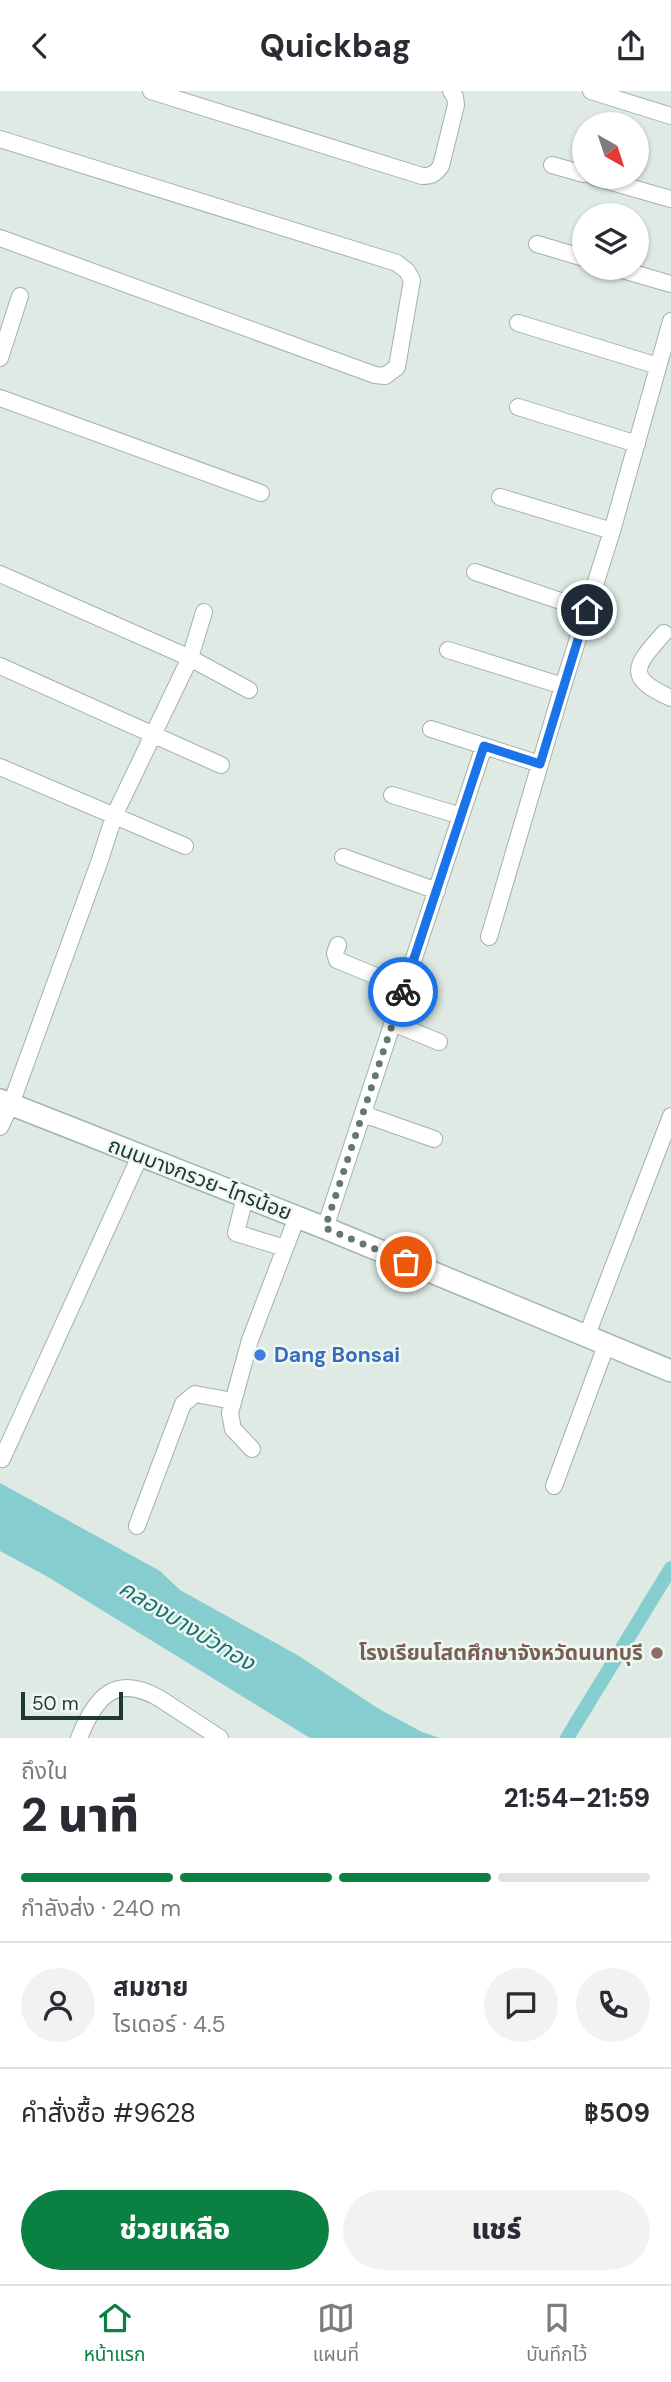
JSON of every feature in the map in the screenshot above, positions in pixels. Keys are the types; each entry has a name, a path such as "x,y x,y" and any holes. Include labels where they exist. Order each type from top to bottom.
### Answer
{"main road":[{"name":"ถนนบางกรวย-ไทรน้อย","path":"6,1102 325,1228 671,1371"}],"street":[{"path":"151,91 422,176 436,173 441,166 456,105 451,91"},
{"path":"591,91 671,116"},
{"path":"0,139 397,263 407,271 412,280 397,367 385,376 375,376 0,238"},
{"path":"552,165 572,171"},
{"path":"636,189 671,199"},
{"path":"537,244 572,254"},
{"path":"649,278 671,284"},
{"path":"0,358 20,296"},
{"path":"489,937 612,531 671,321"},
{"path":"519,323 658,366"},
{"path":"0,398 261,493"},
{"path":"518,407 636,444"},
{"path":"500,498 612,531"},
{"path":"475,572 587,610"},
{"path":"0,573 190,658 249,690"},
{"path":"0,1127 6,1102 100,860 114,816 190,658 204,612"},
{"path":"664,633 641,662 639,676 651,689 671,698"},
{"path":"448,650 563,686"},
{"path":"0,666 220,765"},
{"path":"431,729 540,764"},
{"path":"325,1228 484,746"},
{"path":"0,767 185,846"},
{"path":"392,795 461,816"},
{"path":"343,857 437,891"},
{"path":"338,945 335,953 337,961 404,988"},
{"path":"393,1023 439,1042"},
{"path":"362,1114 435,1139"},
{"path":"587,1335 671,1116"},
{"path":"2,1459 140,1156"},
{"path":"245,1197 236,1228 237,1234 285,1248"},
{"path":"252,1449 233,1429 230,1413 250,1340 297,1217"},
{"path":"554,1486 607,1343"},
{"path":"136,1526 183,1404 195,1394 233,1401"},
{"path":"79,1738 98,1700 108,1692 129,1688 148,1692 220,1738"}],"water":[{"name":"คลองบางบัวทอง","path":"0,1483 160,1571 180,1590 299,1656 379,1709 422,1732 440,1738 310,1738 48,1577 0,1551"}],"waterway":[{"path":"567,1738 671,1568"}],"way so far":[{"path":"403,992 325,1228 406,1262"}],"place":[{"name":"Dang Bonsai","path":"260,1355"},
{"name":"โรงเรียนโสตศึกษาจังหวัดนนทบุรี","path":"657,1653"}],"route":[{"path":"403,992 484,746 540,764 587,610"}]}
